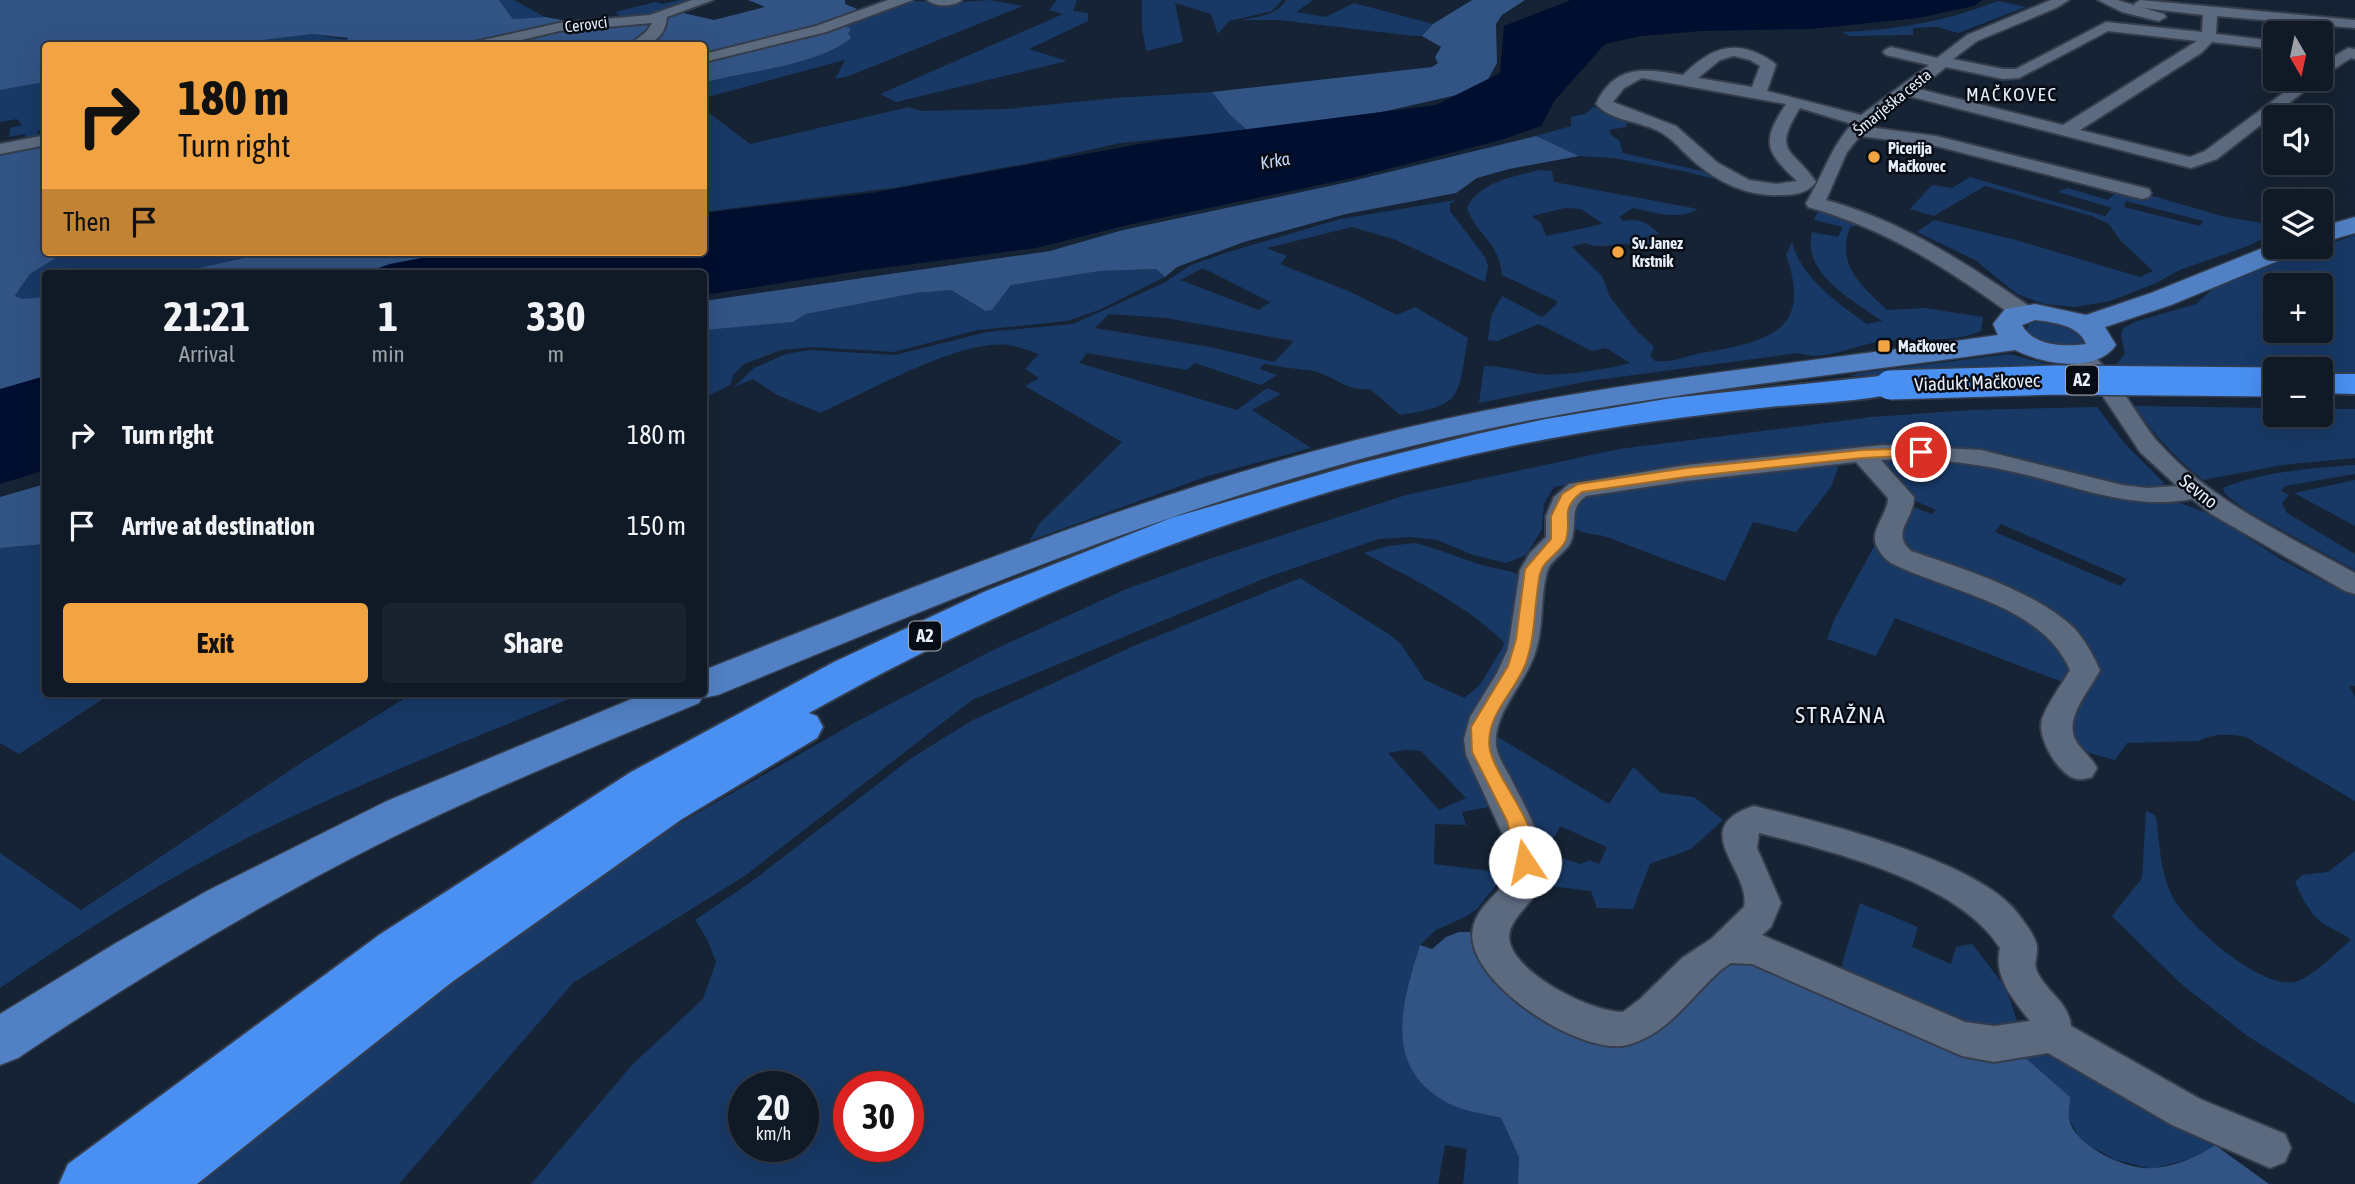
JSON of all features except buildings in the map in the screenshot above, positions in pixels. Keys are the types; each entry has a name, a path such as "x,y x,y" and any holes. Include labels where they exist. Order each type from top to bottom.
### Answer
{"highway":[{"name":"Viadukt Mačkovec","path":"1896,393 2056,380 2263,382"},
{"path":"2333,383 2355,384"},
{"name":"Viadukt Mačkovec","path":"1896,393 2263,397"},
{"name":"A2","path":"88,1184 397,950 647,784 849,672 1000,600 1184,526 1369,471 1477,444 1546,429 1672,408 1896,393"},
{"name":"A2","path":"151,1184 434,966 666,807 850,699 1020,618 1213,539 1383,486 1474,463 1637,431 1896,393"},
{"path":"2333,398 2355,399"}],"main road":[{"path":"2333,231 2355,225"},
{"path":"2083,325 2161,299 2263,257"},
{"path":"707,684 965,581 1174,505 1270,474 1454,426 1588,400 2022,327 2060,316 2094,331 2101,345 2097,350 2080,355 2055,353 2022,327"},
{"path":"0,1042 78,989 222,904 365,831 517,762 675,697"}],"street":[{"name":"Cerovci","path":"493,42 559,27 656,16 706,0"},
{"path":"707,57 809,33 880,6 906,0"},
{"path":"934,0 955,0"},
{"name":"Šmarješka cesta","path":"2022,327 1907,236 1863,216 1815,202 1826,186 1833,162 1860,126 1903,90 1946,63 1959,46 1974,37 2062,0"},
{"path":"2105,0 2141,13 2210,24"},
{"path":"2141,4 2263,41"},
{"path":"642,42 658,27 660,18 656,16"},
{"path":"2066,131 2196,50 2210,24"},
{"path":"1990,89 2105,26 2355,24"},
{"path":"1686,82 1721,53 1738,52 1756,56 1768,65 1758,93"},
{"path":"1891,52 1994,73 2019,73"},
{"path":"2333,52 2352,54"},
{"path":"2333,65 2352,54"},
{"path":"2333,69 2355,69"},
{"path":"1795,103 1776,129 1777,145 1782,158 1807,182 1801,187 1787,190 1752,188 1737,183 1711,167 1670,130 1619,113 1604,104 1606,98 1620,84 1641,74 1795,103 1860,126 1936,141 2142,193"},
{"path":"1903,90 2168,159 2198,162 2296,91"},
{"path":"0,149 42,141"},
{"name":"Sevno","path":"2080,355 2111,391 2149,447 2198,490 2221,508 2272,539 2355,585"},
{"path":"2052,1035 2051,1018 2026,988 2015,963 2019,946 1996,913 1946,881 1811,832 1754,819 1741,830 1740,848 1763,903 1758,916 1724,949 1683,978 1653,1012 1634,1026 1612,1030 1578,1018 1546,1001 1513,976 1496,955 1489,934 1497,912 1511,901 1526,878 1525,846 1516,821 1481,752 1480,727 1516,666 1525,639 1533,569 1559,539 1559,516 1567,497 1578,489 1686,472 1862,454 1921,452 1996,460 2136,495 2165,497 2198,490"},
{"path":"1862,454 1901,497 1902,504 1888,531 1887,541 1891,549 1901,557 2003,599 2043,621 2060,633 2078,652 2085,670 2058,714 2055,730 2064,752 2081,768"},
{"path":"1724,949 1755,948 1962,1039 1994,1044 2052,1035 2186,1112 2270,1148"}],"shaded area":[{"path":"0,0 499,0 513,19 545,17 562,20 565,25 487,42 345,42 348,38 312,34 264,40 42,42 42,83 0,90"},
{"path":"499,0 514,0 545,17 513,19"},
{"path":"679,0 701,0 632,17 622,18 615,12 656,2 663,4"},
{"path":"748,0 845,0 845,4 857,9 835,21 851,29 848,33 851,38 837,47 801,61 707,82 707,42 497,42 534,33 679,12 714,20 765,7"},
{"path":"989,0 1023,6 849,76 835,79 845,60 707,97 707,82 801,61 836,47 850,38 841,26 910,1"},
{"path":"1057,0 1077,0 1073,11 1088,13 1088,21 1029,49 1067,61 896,102 880,94 1063,14 1049,10"},
{"path":"1142,0 1282,0 1272,11 1229,21 1218,34 1211,14 1175,3 1183,42 1146,51 1142,28"},
{"path":"1286,0 1313,0 1296,12 1326,17 1354,3 1433,24 1422,36 1414,36 1279,20 1242,20 1272,12"},
{"path":"1472,0 1525,0 1502,15 1496,24 1497,63 1486,83 1474,91 1382,112 1247,130 1230,115 1212,92 1432,67 1438,63 1435,57 1441,47 1422,36 1433,24"},
{"path":"1998,1 2026,7 1958,33 1938,27 1913,28 1913,35 1850,36 1842,32 1921,23"},
{"path":"312,34 349,40 192,42 264,40"},
{"path":"42,83 42,130 37,131 41,139 26,142 25,134 9,137 10,128 22,125 17,119 0,122 0,90"},
{"path":"1212,92 1230,115 1247,130 1120,143 899,187 707,212 707,111 750,144 909,107 921,111 1007,109"},
{"path":"1593,107 1630,119 1626,127 1609,130 1612,136 1619,140 1623,153 1719,175 1727,182 1613,158 1579,156 1536,136 1571,126 1571,117 1585,114"},
{"path":"1536,136 1579,156 1477,178 1456,193 1346,214 1244,242 1177,267 1165,277 1156,269 1100,271 1011,285 992,310 985,311 951,290 916,293 806,314 793,322 707,330 707,301 1050,251 1123,230 1348,182"},
{"path":"42,143 42,256 59,256 30,274 15,296 23,299 42,297 42,382 0,395 0,150"},
{"path":"1539,170 1552,171 1554,182 1698,209 1691,213 1674,215 1633,208 1619,217 1623,221 1634,220 1651,226 1659,234 1646,237 1655,243 1640,247 1585,243 1572,247 1602,276 1610,297 1635,329 1654,347 1650,356 1655,361 1675,360 1749,343 1780,328 1789,316 1794,300 1793,280 1786,255 1792,242 1803,267 1822,289 1867,324 1882,321 1832,285 1814,261 1812,232 1838,237 1843,227 1814,220 1817,213 1823,211 1867,223 1850,227 1846,253 1860,283 1887,310 1925,308 1983,317 1981,331 1956,338 1878,342 1828,355 1798,353 1589,381 1479,403 1484,366 1547,375 1584,372 1630,363 1606,348 1592,351 1539,324 1497,341 1488,340 1491,316 1502,296 1542,317 1557,301 1502,275 1497,254 1476,226 1467,208 1472,199 1488,186","holes":["1565,208 1581,209 1603,224 1546,236 1541,223 1532,216"]},
{"path":"1970,177 2105,216 2112,208 2058,192 2067,188 2108,200 2122,187 2225,217 2263,223 2263,239 2180,270 2154,284 2110,301 2076,307 2044,304 2017,294 1975,260 1917,232 1934,220 2016,240 2140,277 2153,271 2120,240 2109,224 2092,216 1985,186 1934,216 1910,209 1932,185 1952,188","holes":["2126,201 2203,221 2200,226 2124,207"]},
{"path":"1456,200 1450,204 1450,211 1485,257 1488,266 1485,282 1396,240 1352,227 1267,248 1287,256 1280,264 1353,293 1397,315 1415,307 1468,338 1462,374 1454,395 1436,407 1400,415 1370,389 1353,388 1316,372 1264,364 1260,369 1277,375 1261,385 1195,363 1187,370 1087,353 1079,363 1237,410 1267,388 1281,394 1252,410 1311,448 1208,476 1029,541 1040,523 1122,442 1025,386 1039,378 1025,369 1039,354 1008,345 988,345 964,350 913,369 820,413 777,395 753,379 734,387 754,368 786,354 810,350 895,355 987,332 1073,324 1164,283 1191,265 1340,219","holes":["1203,268 1270,302 1259,310 1180,280","1109,314 1166,318 1294,341 1274,362 1210,347 1095,328"]},
{"path":"2355,235 2355,375 2333,374 2333,357 2263,357 2263,369 2116,370 2115,366 2125,354 2121,335 2123,328 2137,321 2196,304 2218,284 2285,259 2333,259 2333,243"},
{"path":"59,256 253,256 190,270 42,270 42,297 23,300 15,297 30,274"},
{"path":"253,256 445,256 382,270 190,270"},
{"path":"1156,269 1165,277 1099,310 1067,321 978,330 894,352 814,347 781,350 744,364 734,374 730,385 707,396 707,329 793,322 806,314 916,293 951,290 984,311 992,310 1011,285 1100,271"},
{"path":"2035,322 2065,326 2082,336 2083,344 2068,348 2038,340 2026,331 2029,324"},
{"path":"2009,354 2067,369 1850,376 1859,373"},
{"path":"2135,406 2263,408 2263,427 2333,427 2333,409 2355,409 2355,458 2282,465 2203,480 2166,446"},
{"path":"2097,407 2125,444 2163,482 2167,492 2142,492 1983,454 1680,468 1554,487 1544,504 1542,529 1535,541 1526,555 1506,563 1473,555 1437,540 1411,537 1379,539 1268,577 972,700 746,875 573,983 399,1184 182,1184 490,945 666,831 856,722 993,650 1124,590 1203,561 1406,495 1619,449 1872,417 1970,410"},
{"path":"1881,458 1947,459 2034,474 2154,502 2180,503 2213,515 2282,560 2355,595 2355,686 2349,686 2355,697 2355,801 2246,737 2222,735 2198,741 2127,743 2115,760 2074,749 2064,739 2075,645 1896,547 1905,504 1932,514 1936,510 1907,497 1879,465","holes":["2001,524 2127,579 2120,586 1995,532"]},
{"path":"1835,463 1839,465 1831,487 1796,532 1753,522 1725,581 1572,526 1574,498 1598,489"},
{"path":"2355,465 2355,474 2285,486 2281,491 2289,495 2282,503 2287,513 2355,554 2355,570 2247,511 2225,494 2223,488 2271,474"},
{"path":"2355,480 2355,526 2294,493"},
{"path":"42,485 42,544 0,548 0,497"},
{"path":"1878,539 2028,616 2073,660 2070,685 1895,618 1876,656 1827,639 1835,618"},
{"path":"1415,543 1509,571 1523,578 1509,657 1479,703 1500,805 1462,812 1466,825 1435,824 1434,864 1506,873 1477,909 1436,930 1420,945 1409,982 1457,1107 1501,1118 1519,1157 1518,1184 1463,1184 1467,1149 1445,1145 1438,1184 531,1184 632,1065 703,999 716,962 707,939 695,920 751,882 910,759 971,721 1136,645 1300,578 1400,643 1425,680 1464,698 1480,685 1504,645 1502,640 1453,603 1364,553 1388,546","holes":["1421,751 1466,798 1439,810 1388,753"]},
{"path":"42,544 42,697 106,697 19,754 0,743 0,548"},
{"path":"407,697 573,697 377,778 255,834 125,906 0,988 0,853 81,910 304,761"},
{"path":"1486,730 1609,804 1633,767 1661,793 1694,797 1723,820 1691,849 1650,864 1633,909 1597,908 1591,891 1550,886 1541,873","holes":["1560,826 1607,847 1599,864 1589,860 1581,864 1562,858 1559,849 1551,844"]},
{"path":"2146,811 2155,815 2167,883 2184,913 2229,955 2264,976 2281,982 2295,982 2308,976 2351,940 2317,918 2295,882 2302,875 2328,872 2355,851 2355,1104 2246,1035 2179,982 2112,916 2142,878"},
{"path":"1860,903 1918,927 1912,947 1951,964 1956,947 1972,944 2006,988 2018,1024 1997,1030 1951,1026 1903,1009 1838,978"},
{"path":"1459,932 1470,932 1485,961 1613,1043 1730,954 2015,1049 2070,1097 2069,1119 2081,1138 2091,1147 2117,1161 2143,1168 2162,1167 2186,1160 2215,1145 2269,1184 1518,1184 1519,1157 1501,1118 1459,1108 1431,1092 1415,1075 1406,1056 1402,1036 1403,1014 1420,945 1432,949 1446,937"},
{"path":"2039,1046 2175,1117 2215,1145 2186,1160 2152,1169 2116,1160 2081,1141 2069,1119 2015,1049"}],"water":[{"name":"Krka","path":"1571,0 1982,0 1974,6 1918,18 1811,29 1701,31 1641,36 1605,44 1555,100 1541,126 1501,140 1352,178 1132,224 1036,248 707,295 707,270 373,270 432,256 707,256 707,213 872,193 1162,140 1436,105 1500,73 1504,26"},
{"path":"42,377 42,471 0,484 0,389"}],"place":[{"name":"Picerija Mačkovec","path":"1874,157"},
{"name":"Sv. Janez Krstnik","path":"1618,252"},
{"name":"Mačkovec","path":"1884,346"}],"district":[{"name":"MAČKOVEC","path":"2012,94"},
{"name":"STRAŽNA","path":"1841,715"}],"route":[{"path":"1525,862 1525,846 1516,821 1481,752 1480,727 1516,666 1525,639 1533,569 1559,539 1559,516 1567,497 1578,489 1601,484 1686,472 1862,454 1921,452"}]}
